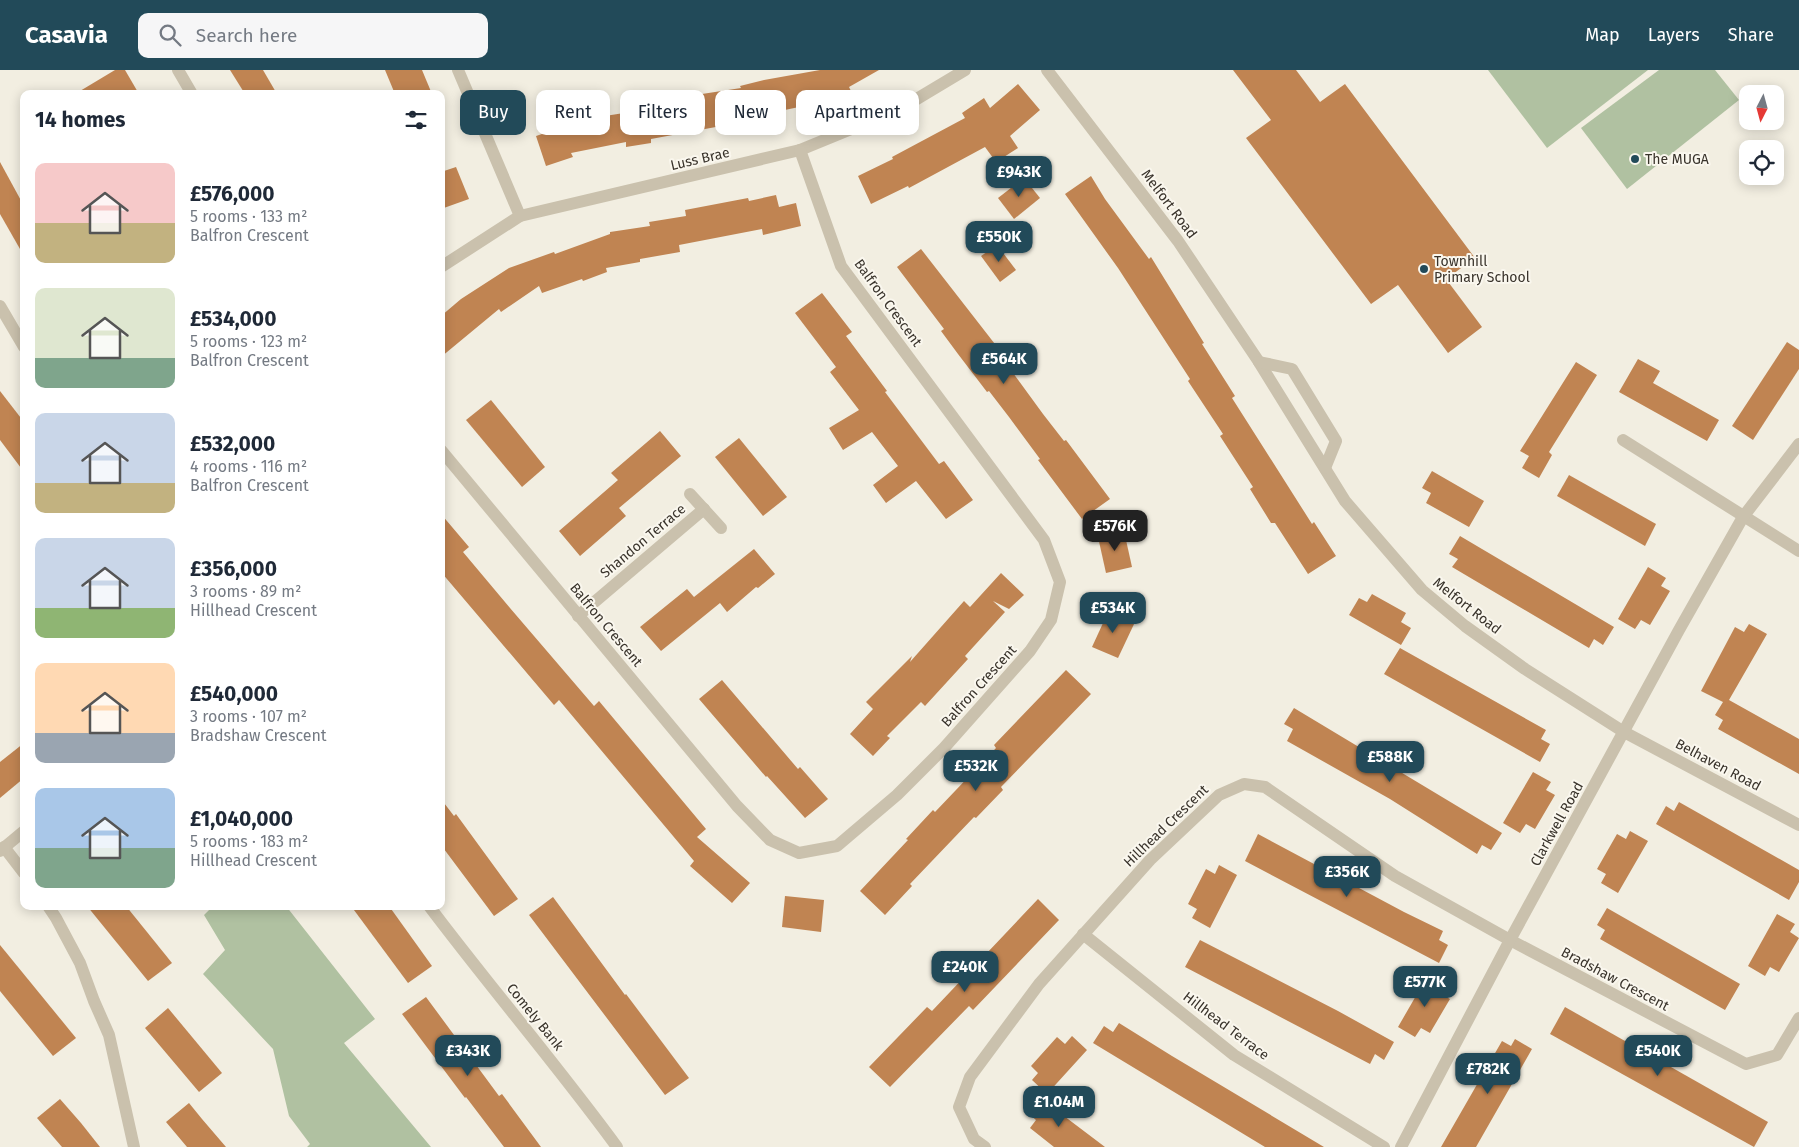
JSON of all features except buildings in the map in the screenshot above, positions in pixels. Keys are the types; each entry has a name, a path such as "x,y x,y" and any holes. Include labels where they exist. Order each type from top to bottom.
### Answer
{"street":[{"path":"178,70 190,90"},
{"path":"458,70 520,216"},
{"name":"Luss Brae","path":"445,264 520,216 800,150 900,109 965,70"},
{"name":"Melfort Road","path":"1047,70 1178,241 1259,362 1345,501 1422,590 1465,626 1502,653 1624,732"},
{"name":"Balfron Crescent","path":"445,455 738,806 770,840 799,853 837,846 896,795 944,748 1030,651 1051,620 1060,582 1044,540 841,266 800,150"},
{"path":"0,306 20,340"},
{"path":"1259,362 1292,369 1336,441 1325,468"},
{"path":"1623,440 1799,551"},
{"name":"Clarkwell Road","path":"1401,1147 1510,940 1679,630 1743,517 1799,444"},
{"name":"Shandon Terrace","path":"690,494 721,528"},
{"name":"Shandon Terrace","path":"578,616 704,509"},
{"name":"Belhaven Road","path":"1624,732 1799,824"},
{"name":"Hillhead Crescent","path":"985,1147 974,1139 960,1107 970,1078 1039,984 1150,860 1219,795 1244,784 1265,787 1395,876 1510,940"},
{"path":"20,834 2,849 20,869"},
{"path":"51,910 80,964 109,1035 134,1147"},
{"name":"Comely Bank","path":"432,910 469,959 589,1107 618,1147"},
{"name":"Hillhead Terrace","path":"1083,934 1234,1055 1384,1147"},
{"name":"Bradshaw Crescent","path":"1510,940 1746,1064 1777,1055 1799,1018"}],"green space":[{"path":"1488,70 1648,70 1547,148"},
{"name":"The MUGA","path":"1659,70 1715,70 1739,100 1627,189 1581,128"},
{"path":"209,910 289,910 375,1019 344,1043 431,1147 307,1147 310,1144 289,1116 273,1049 203,974 225,950 204,915"}],"place":[{"name":"The MUGA","path":"1635,159"},
{"name":"Townhill Primary School","path":"1424,269"}]}
